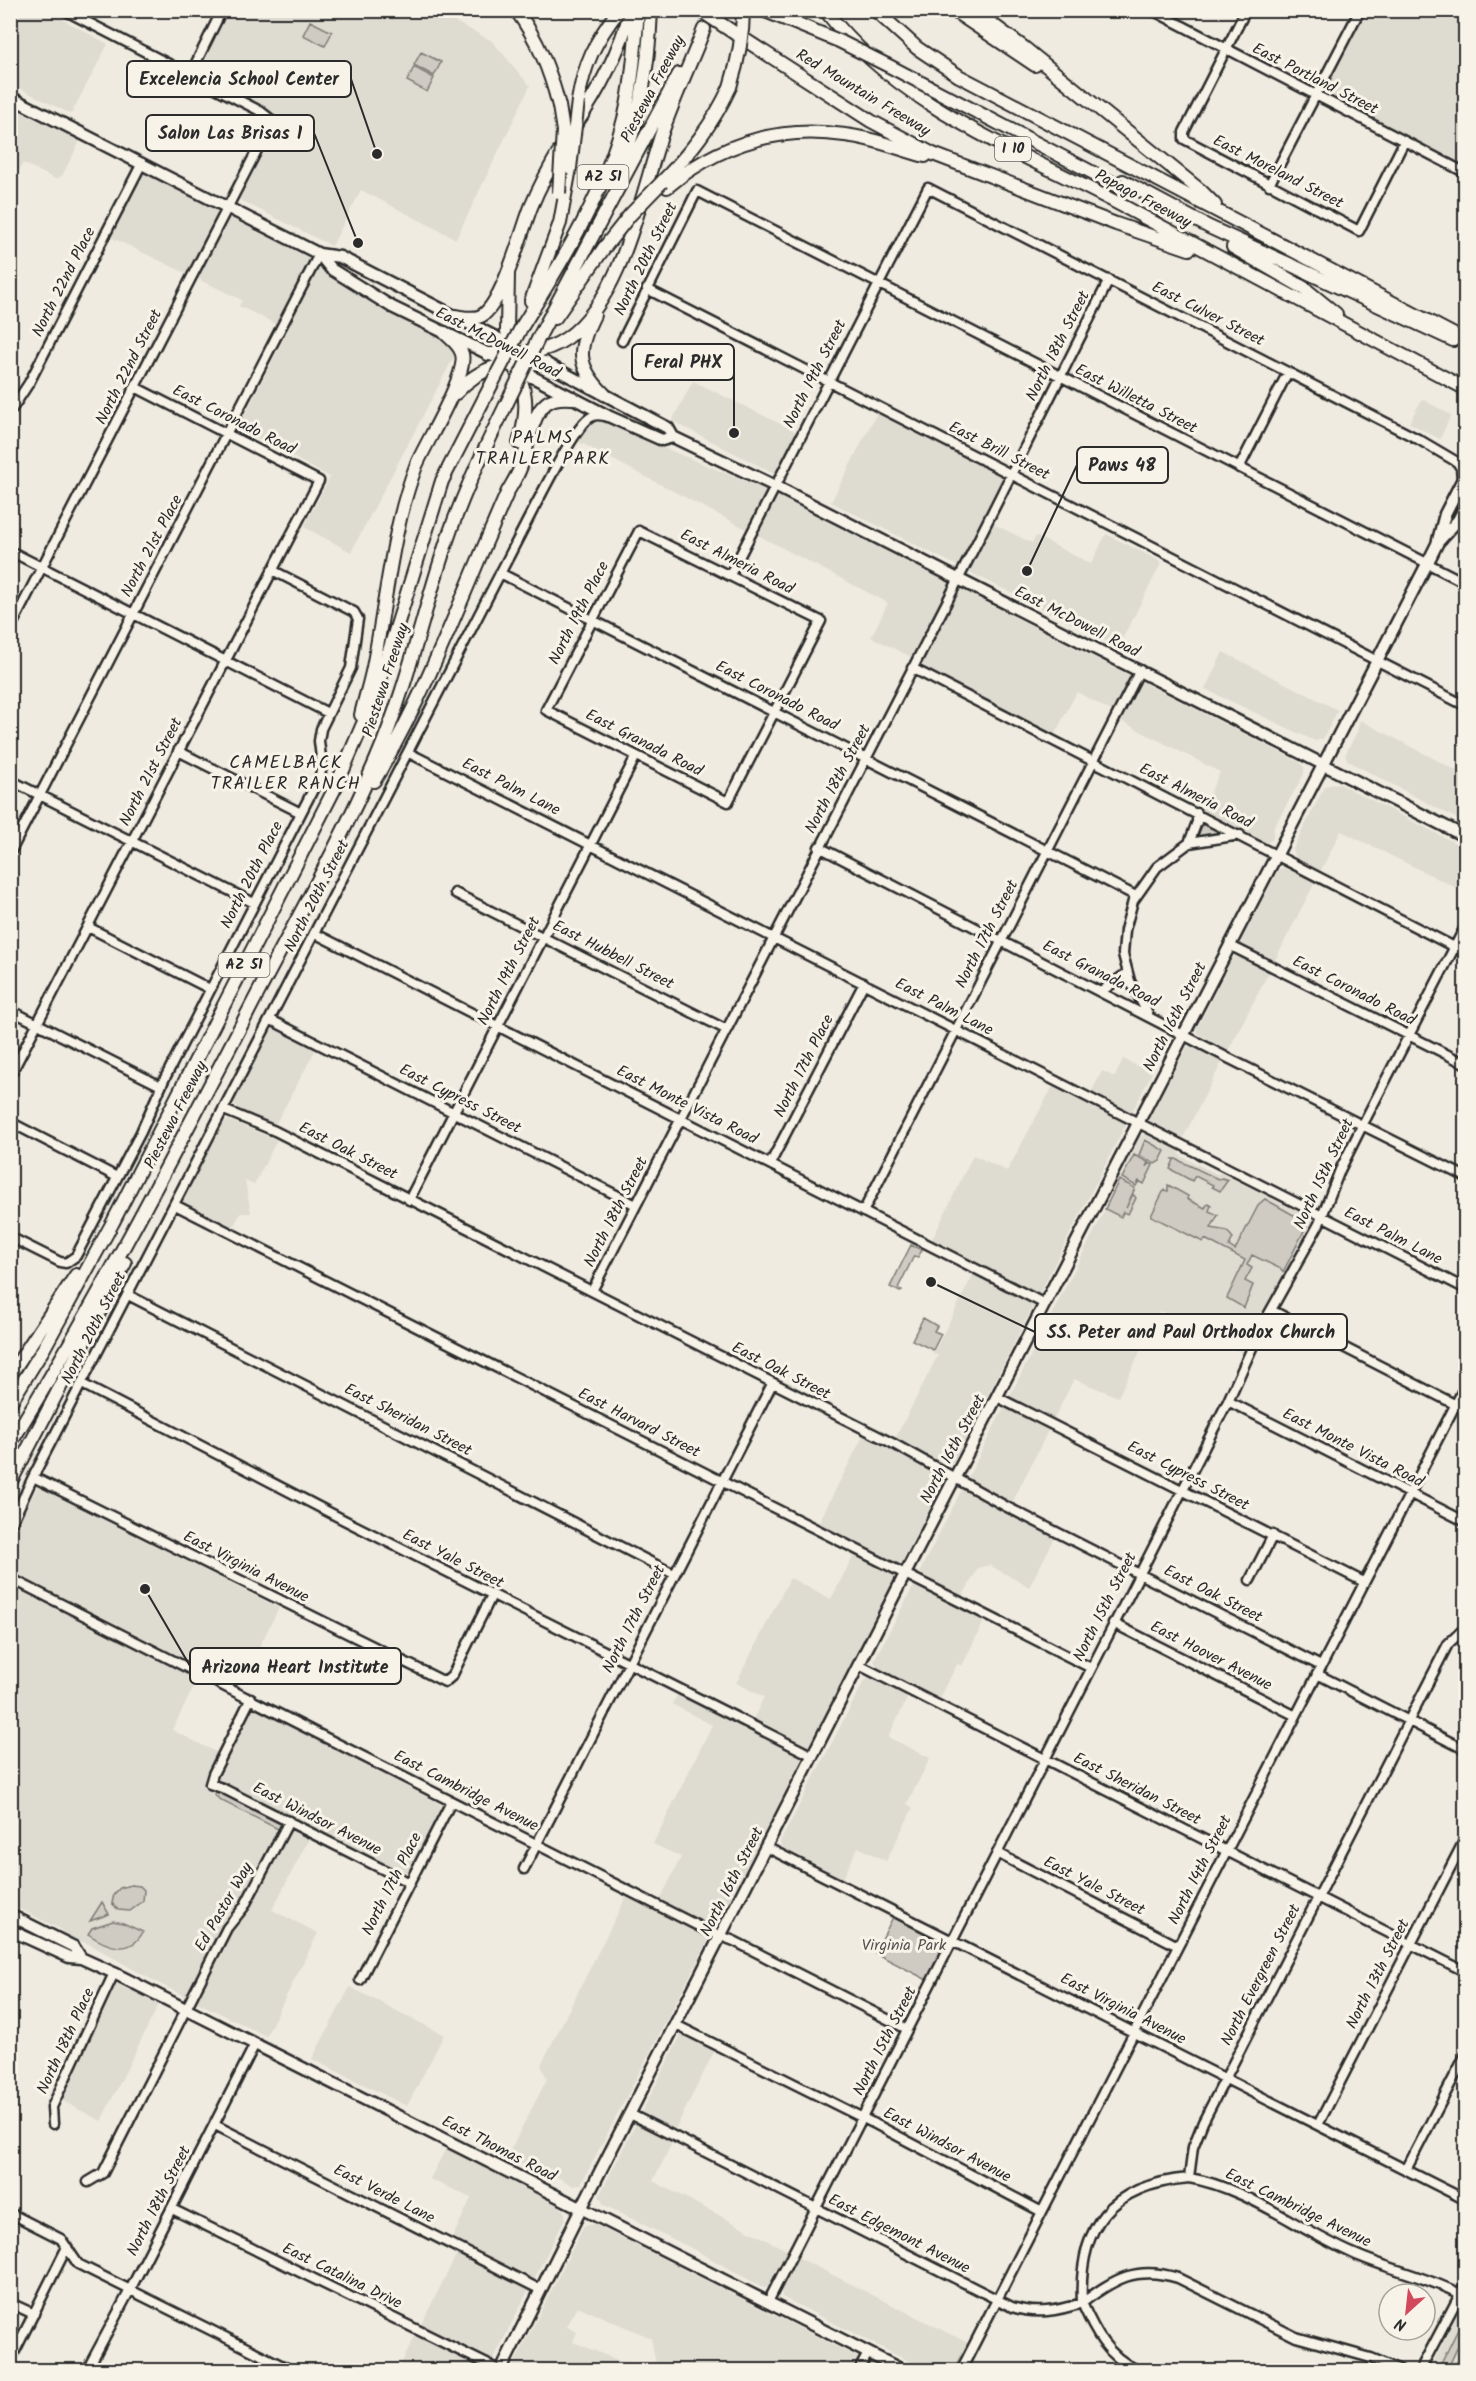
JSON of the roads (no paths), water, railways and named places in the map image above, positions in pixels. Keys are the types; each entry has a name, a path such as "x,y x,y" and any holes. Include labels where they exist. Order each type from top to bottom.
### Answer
{"highway":[{"path":"516,10 542,51 559,106 563,131 559,192 543,269"},
{"path":"521,328 560,223 583,72 595,45 618,10"},
{"path":"454,316 474,318 488,311 508,272 532,205 549,170 602,85 631,10"},
{"name":"Piestewa Freeway","path":"10,1403 87,1272 320,820 353,751 375,696 438,490 521,328 573,241 612,156 625,114 638,10"},
{"path":"582,257 625,157 649,56 651,10"},
{"name":"Red Mountain Freeway","path":"699,10 871,121 933,154 1116,224 1222,260"},
{"name":"Piestewa Freeway","path":"10,1444 87,1316 156,1190 347,826 399,704 431,592 455,517 472,474 540,335 715,10"},
{"path":"540,335 564,308 589,268 630,215 684,159 720,108 738,64 743,10"},
{"path":"764,10 839,41 1273,258 1438,335 1466,343"},
{"path":"783,10 865,46 928,78 1122,184 1304,288 1358,332"},
{"name":"Papago Freeway","path":"825,10 872,63 905,88 949,116 1466,389"},
{"name":"Papago Freeway","path":"874,10 917,48 959,76 1466,343"},
{"path":"953,10 1093,105"},
{"path":"973,10 1023,47 1201,191 1226,216"},
{"path":"604,394 588,376 581,354 587,328 627,247 664,129 704,28"},
{"path":"605,249 658,195 687,170 710,156 740,144 775,135 836,134 875,141 975,171"},
{"path":"508,272 507,331 522,382 526,411 509,490"},
{"path":"447,404 474,376 566,338 603,296"},
{"path":"353,751 374,664 405,499 428,440 461,372 463,358 458,345 445,333"},
{"path":"494,336 531,376"},
{"path":"488,354 544,363"},
{"path":"347,826 386,760 459,612 509,490 520,470 533,424 542,408 554,399 572,398"},
{"path":"10,1375 60,1301 107,1218 134,1179"},
{"path":"10,1483 139,1236 156,1190"}],"main road":[{"name":"East McDowell Road","path":"10,97 319,254 340,257 494,336"},
{"name":"East McDowell Road","path":"319,254 331,269 392,307 488,354"},
{"name":"East McDowell Road","path":"544,363 668,428 673,437 958,578 1466,837"},
{"name":"East McDowell Road","path":"531,376 608,416 662,440 673,437"},
{"name":"North 16th Street","path":"500,2370 905,1574 1427,564 1437,544 1444,514 1464,476"},
{"name":"North 16th Street","path":"1437,544 1458,520 1466,505"},
{"name":"East Thomas Road","path":"10,1915 74,1947 81,1958"},
{"name":"East Thomas Road","path":"10,1930 69,1957 81,1958 114,1973 902,2370"}],"street":[{"path":"64,10 190,75 222,10"},
{"name":"East Portland Street","path":"1152,10 1466,173"},
{"path":"1227,49 1246,10"},
{"path":"1269,185 1360,10"},
{"name":"East Moreland Street","path":"1227,49 1184,132 1184,139 1269,185 1359,231 1404,142"},
{"name":"North 22nd Street","path":"10,629 268,129 269,117 190,75"},
{"name":"North 22nd Place","path":"10,412 29,383 142,163"},
{"name":"East Culver Street","path":"928,188 1418,438 1453,460 1461,468 1464,476"},
{"name":"North 19th Street","path":"730,575 928,188"},
{"name":"East Willetta Street","path":"697,190 1466,583"},
{"name":"North 20th Street","path":"622,341 697,190"},
{"name":"North 21st Place","path":"10,852 319,254"},
{"name":"North 18th Street","path":"592,1291 958,578 1108,280"},
{"name":"East Brill Street","path":"647,289 1466,705"},
{"path":"1239,468 1288,372"},
{"name":"East Coronado Road","path":"135,387 319,481"},
{"name":"North 20th Street","path":"10,1527 33,1477 500,573 573,439 590,417 608,416"},
{"name":"North 21st Street","path":"10,1076 319,481"},
{"name":"East Almeria Road","path":"639,531 821,621 774,711"},
{"name":"North 19th Place","path":"546,710 639,531"},
{"path":"10,551 328,713"},
{"name":"North 20th Place","path":"10,1237 60,1262 66,1263 76,1256 320,776 322,766 319,741 328,713 351,668 357,615 272,570"},
{"name":"East Coronado Road","path":"500,573 1136,896"},
{"name":"East Almeria Road","path":"912,668 1466,953"},
{"name":"North 17th Street","path":"862,1212 1140,670"},
{"name":"East Granada Road","path":"546,710 728,802 774,711"},
{"path":"178,751 301,813"},
{"name":"East Palm Lane","path":"409,753 1466,1289"},
{"name":"North 19th Street","path":"409,1200 636,756"},
{"path":"10,780 254,903"},
{"path":"1190,843 1197,822 1197,813"},
{"path":"1148,1014 1135,993 1123,954 1123,940 1128,916 1136,896 1157,867 1190,843 1240,835"},
{"name":"East Granada Road","path":"819,847 1466,1177"},
{"name":"East Hubbell Street","path":"455,893 725,1029"},
{"name":"North 15th Street","path":"768,2302 1228,1401 1250,1356 1252,1345 1322,1216 1340,1170 1466,925"},
{"path":"88,927 210,989"},
{"name":"East Monte Vista Road","path":"315,933 1045,1304"},
{"name":"East Coronado Road","path":"1229,945 1466,1064"},
{"path":"1102,991 1127,972"},
{"name":"North 17th Place","path":"770,1164 864,983"},
{"path":"10,1010 161,1086"},
{"name":"East Cypress Street","path":"271,1020 636,1204"},
{"name":"East Oak Street","path":"224,1110 275,1131 955,1477 1007,1507 1139,1573 1408,1721 1466,1750"},
{"path":"10,1122 117,1177"},
{"name":"East Harvard Street","path":"175,1205 1090,1668"},
{"name":"East Sheridan Street","path":"128,1295 674,1574"},
{"path":"1272,1311 1466,1410"},
{"name":"East Yale Street","path":"82,1384 492,1595 813,1756"},
{"name":"North 17th Street","path":"524,1869 772,1384"},
{"name":"North 14th Street","path":"961,2370 1466,1384"},
{"name":"East Cypress Street","path":"997,1397 1364,1582"},
{"name":"East Monte Vista Road","path":"1228,1401 1466,1522"},
{"name":"East Virginia Avenue","path":"33,1477 445,1682 452,1676 492,1595"},
{"name":"North 20th Street","path":"10,1516 19,1506"},
{"path":"1250,1580 1273,1535"},
{"name":"East Cambridge Avenue","path":"10,1578 251,1698 450,1802 907,2029"},
{"name":"East Hoover Avenue","path":"1113,1623 1296,1716"},
{"name":"North Evergreen Street","path":"1189,2178 1198,2134 1226,2078 1448,1644 1466,1627"},
{"name":"East Sheridan Street","path":"859,1665 1466,1972"},
{"name":"East Windsor Avenue","path":"251,1698 210,1784 289,1821 410,1883"},
{"name":"North 17th Place","path":"360,1980 450,1802"},
{"name":"Ed Pastor Way","path":"88,2182 103,2173 227,1928 244,1907 289,1821"},
{"name":"North 13th Street","path":"1318,2125 1466,1837"},
{"name":"East Virginia Avenue","path":"766,1847 1466,2200"},
{"name":"East Yale Street","path":"997,1853 1178,1946"},
{"name":"North 18th Place","path":"53,2124 52,2107 114,1973"},
{"name":"East Windsor Avenue","path":"676,2025 862,2118 1042,2212"},
{"name":"North 18th Street","path":"87,2370 172,2209 255,2044"},
{"path":"1406,2170 1466,2054"},
{"name":"East Edgemont Avenue","path":"630,2114 997,2300 1028,2312 1060,2310 1082,2303"},
{"name":"East Verde Lane","path":"215,2125 541,2290"},
{"path":"1137,2370 1120,2361 1098,2338 1082,2303 1081,2271 1085,2248 1093,2229 1108,2210 1126,2196 1146,2186 1168,2180 1189,2178"},
{"name":"East Cambridge Avenue","path":"1189,2178 1231,2190 1352,2253 1434,2282 1460,2294"},
{"name":"East Catalina Drive","path":"172,2209 500,2370"},
{"path":"10,2213 61,2239 78,2264 291,2370"},
{"path":"10,2361 67,2247"},
{"path":"1082,2303 1119,2278 1136,2273 1160,2272 1178,2277 1296,2337 1371,2358 1400,2370"},
{"path":"1420,2370 1466,2283"},
{"path":"10,2302 34,2314"},
{"path":"860,2370 868,2353"}],"place":[{"name":"Excelencia School Center","path":"377,154"},
{"name":"Salon Las Brisas 1","path":"358,243"},
{"name":"Feral PHX","path":"734,433"},
{"name":"Paws 48","path":"1027,571"},
{"name":"SS. Peter and Paul Orthodox Church","path":"931,1282"},
{"name":"Arizona Heart Institute","path":"145,1589"}],"district":[{"name":"PALMS TRAILER PARK","path":"543,448"},
{"name":"CAMELBACK TRAILER RANCH","path":"286,774"}],"park label":[{"name":"Virginia Park","path":"904,1945"}]}
